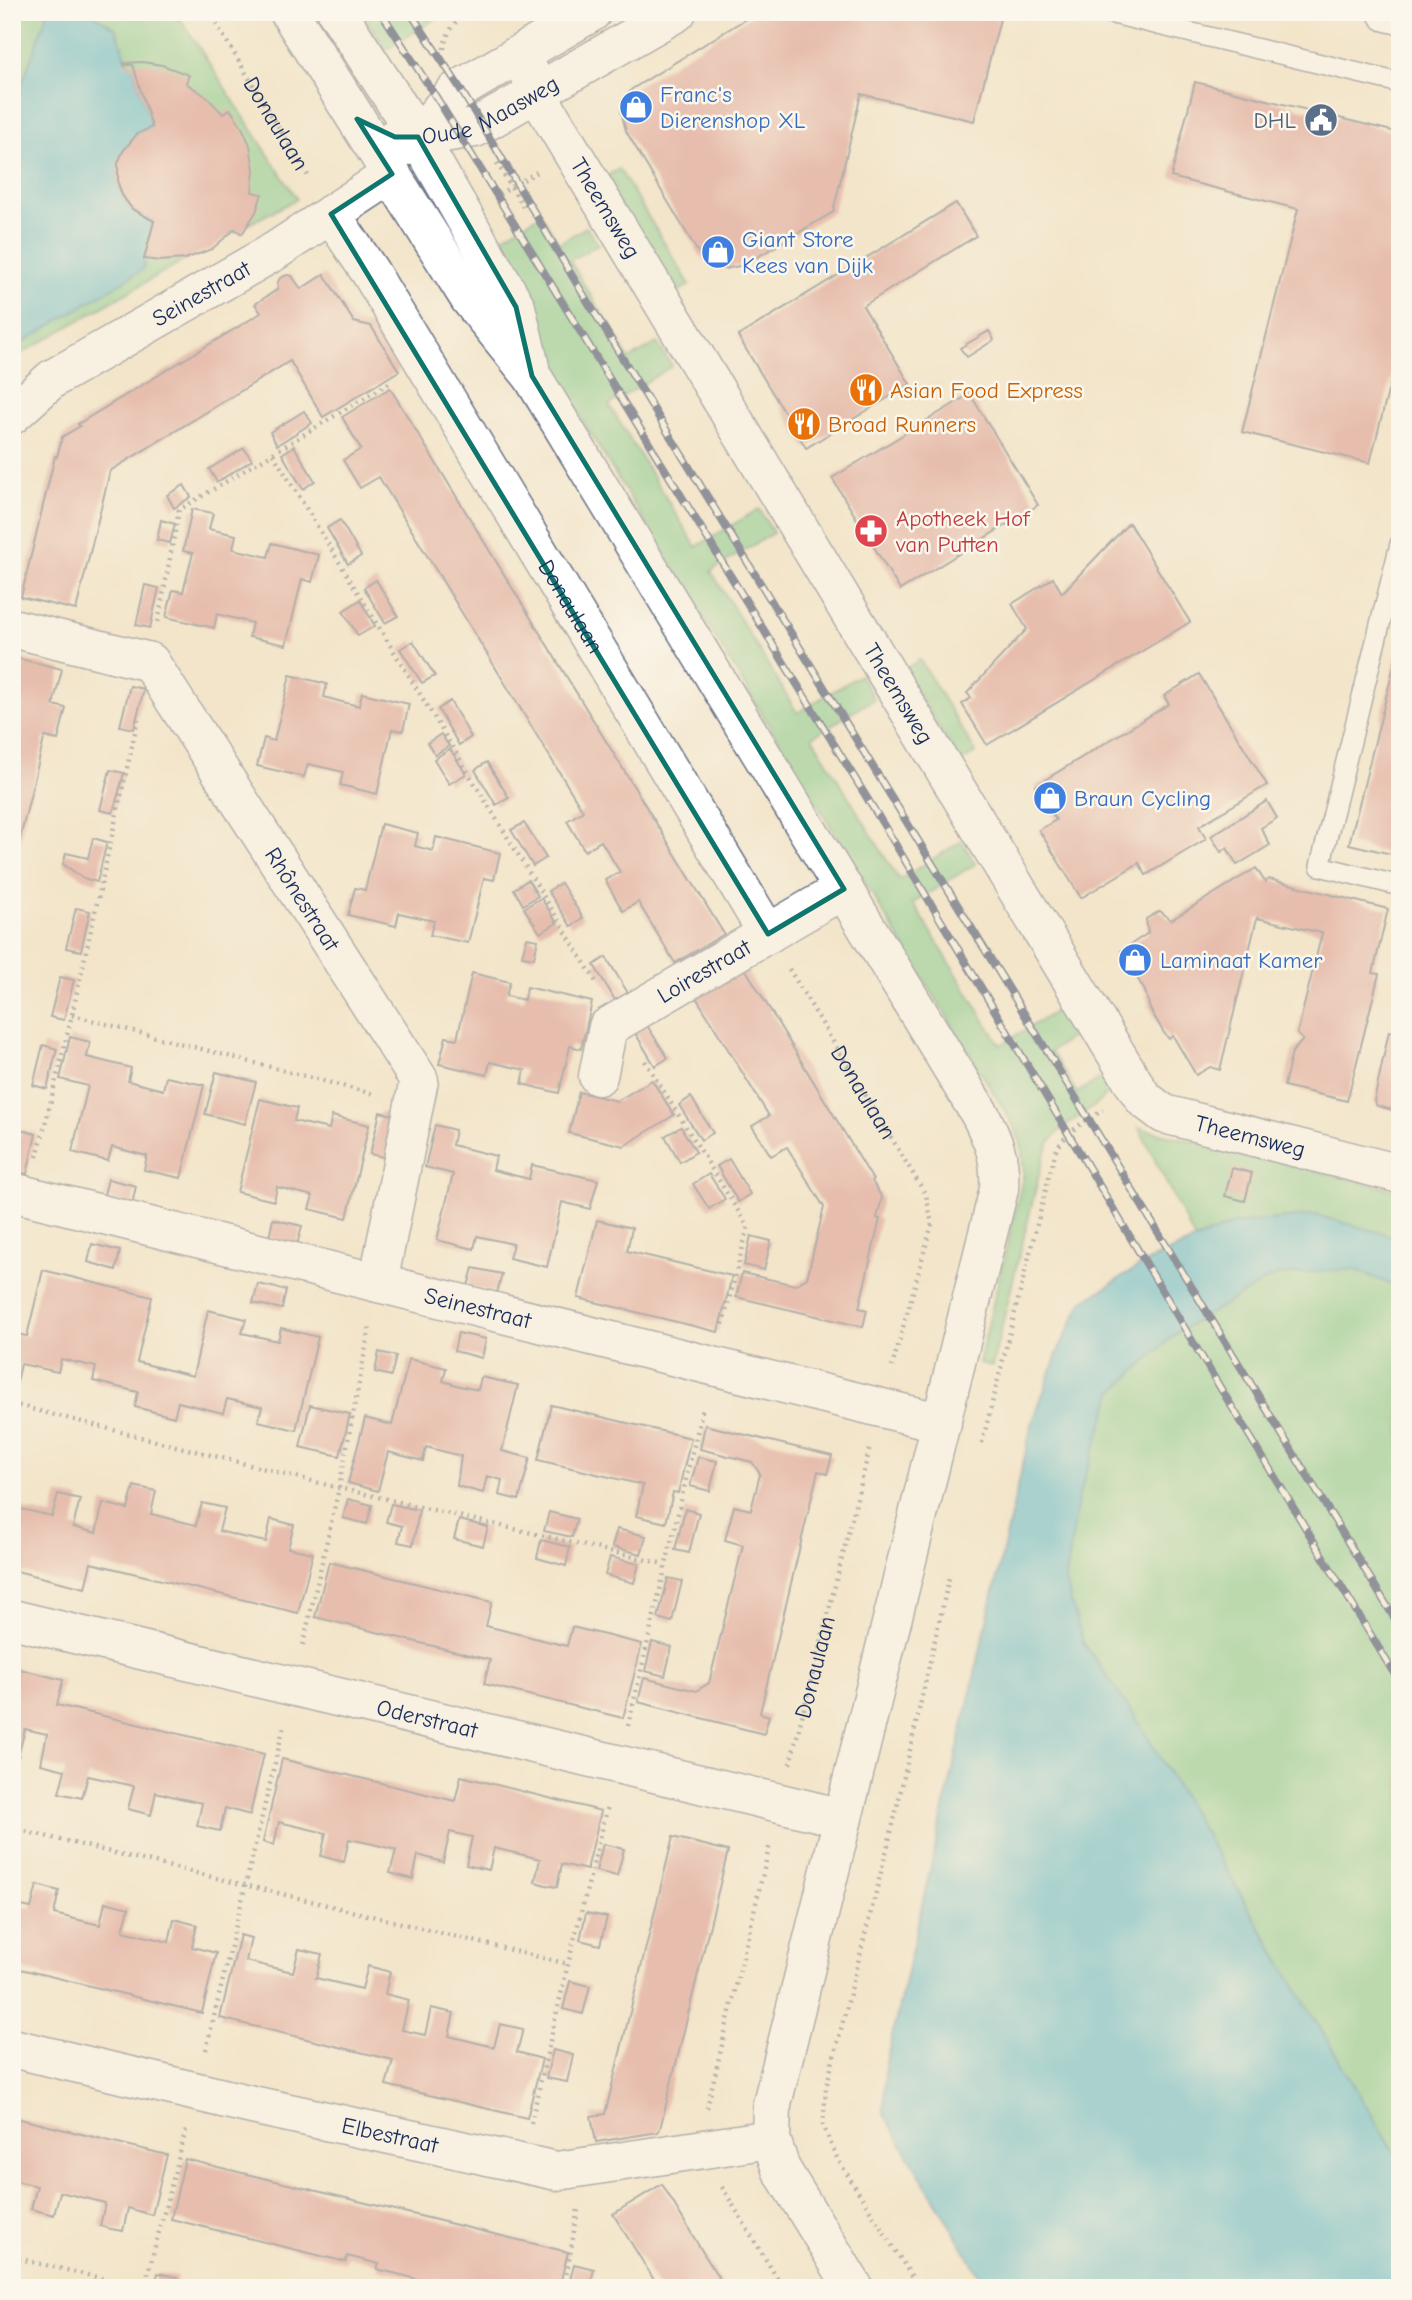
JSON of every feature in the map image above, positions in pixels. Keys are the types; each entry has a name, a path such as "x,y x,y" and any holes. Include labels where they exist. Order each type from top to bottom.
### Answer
{"street":[{"path":"289,12 469,298 532,376 981,1116 996,1148 1000,1167 999,1189 772,2104 771,2138 781,2169 854,2288"},
{"path":"337,12 418,137 516,307 532,376"},
{"name":"Oude Maasweg","path":"418,137 455,92 592,12"},
{"name":"Oude Maasweg","path":"418,137 475,128 677,12"},
{"path":"1387,12 1400,15"},
{"name":"Theemsweg","path":"523,54 537,94 1144,1099 1164,1114 1400,1174"},
{"path":"357,119 395,137 418,137"},
{"path":"392,174 418,137"},
{"name":"Seinestraat","path":"12,415 52,379 275,251 392,174"},
{"name":"Donaulaan","path":"331,214 370,272 768,934"},
{"path":"12,628 150,663"},
{"name":"Rhônestraat","path":"150,663 419,1080 378,1283"},
{"name":"Loirestraat","path":"619,1020 844,889"},
{"path":"598,1076 608,1027 619,1020"},
{"name":"Seinestraat","path":"20,1193 942,1423"},
{"name":"Oderstraat","path":"12,1619 842,1818"},
{"name":"Elbestraat","path":"12,2048 197,2092 557,2171 771,2138"}],"lane":[{"path":"1105,12 1400,83"},
{"path":"1400,544 1320,866 1400,886"}],"path":[{"name":"Donaulaan","path":"209,12 331,214"},
{"path":"512,186 526,210"},
{"path":"12,1257 20,1193 72,1015 150,663 179,510 424,362"},
{"path":"273,454 748,1227 664,1564 619,1765 568,1964 522,2162"},
{"name":"Donaulaan","path":"768,934 926,1195 932,1224 880,1408 779,1805 707,2106 708,2147 715,2176 783,2288"},
{"path":"72,1015 416,1105"},
{"path":"982,1444 1055,1153 1062,1139 1073,1128 1138,1090"},
{"path":"12,2257 143,2288 197,2092 293,1688 339,1488 378,1283"},
{"path":"12,1405 339,1488 664,1564"},
{"path":"919,2288 837,2158 823,2125 826,2088 892,1829 950,1576"},
{"path":"12,1828 568,1964"},
{"path":"564,2288 586,2166"}],"highlighted area":[{"path":"357,119 395,137 418,137 516,307 532,376 844,889 768,934 331,214 392,174"}],"green space":[{"path":"12,12 48,12 12,112"},
{"path":"89,12 176,12 297,199 233,232 12,359 12,349 143,269 148,219 125,198 117,172 119,158 126,146 136,135 151,127 116,29"},
{"path":"361,12 446,12 386,50"},
{"path":"619,169 690,285 674,294 603,178"},
{"path":"541,214 559,243 586,227 598,244 570,261 629,359 657,343 672,366 609,405 696,547 759,509 773,533 711,571 797,713 860,675 874,699 812,737 899,880 962,841 975,864 913,903 1000,1045 1063,1007 1078,1033 1051,1051 1077,1093 1104,1076 1110,1085 1102,1100 1061,1130 1047,1148 992,1366 979,1363 1024,1173 1021,1144 1015,1128 567,395 493,243"},
{"path":"920,660 976,753 960,762 903,670"},
{"path":"1139,1128 1400,1191 1400,1238 1315,1215 1233,1224 1195,1240"},
{"path":"1353,1269 1400,1288 1400,2163 1136,1718 1083,1642 1065,1582 1078,1498 1113,1392 1175,1334 1275,1275"}],"water":[{"path":"48,12 89,12 116,29 128,65 133,65 152,127 126,147 120,161 120,190 127,203 138,214 154,221 143,269 12,349 12,112"},
{"path":"1315,1215 1400,1238 1400,1288 1353,1269 1275,1275 1175,1334 1113,1392 1078,1498 1065,1582 1083,1642 1136,1718 1400,2163 1400,2288 987,2288 884,2114 885,2067 1032,1424 1059,1349 1082,1302 1150,1260 1233,1224"}],"building":[{"path":"757,12 972,12 1000,19 974,121 861,94 833,212 744,265 725,269 710,265 699,254 626,131 621,111 624,100 632,89"},
{"path":"142,62 162,65 189,75 186,83 207,97 223,114 230,109 250,145 254,170 252,192 262,194 256,212 242,234 235,229 212,249 185,259 144,259 154,221 132,209 122,195 118,183 118,163 123,151 137,134 152,127 133,65 124,65"},
{"path":"1195,82 1400,133 1400,344 1370,463 1242,432 1298,209 1171,177"},
{"path":"956,203 976,236 863,306 910,384 806,448 738,336"},
{"path":"324,274 354,322 371,326 399,371 323,417 290,361 110,471 76,610 21,597 62,437 80,426 78,424 261,313 255,304 278,289 280,278 292,276 301,289"},
{"path":"989,331 994,340 967,357 960,348"},
{"path":"390,388 724,934 675,963 638,902 623,911 605,880 620,872 601,841 585,851 567,821 583,811 379,477 360,488 343,460 361,449 342,417"},
{"path":"970,394 1038,505 900,590 832,478"},
{"path":"304,411 312,423 277,445 270,432"},
{"path":"294,446 315,481 303,489 282,454"},
{"path":"244,448 252,460 217,482 209,469"},
{"path":"184,485 191,497 174,508 167,495"},
{"path":"192,509 213,513 209,529 236,535 233,549 268,557 272,543 319,555 312,582 302,579 286,645 249,637 252,623 217,614 214,628 166,617 173,590 183,592 193,553 183,551"},
{"path":"161,520 175,524 170,543 157,540"},
{"path":"340,520 361,556 348,564 327,528"},
{"path":"1129,523 1190,622 987,745 962,704 971,698 967,693 1027,629 1012,604 1053,578 1062,593"},
{"path":"376,580 398,616 385,623 364,588"},
{"path":"145,585 159,588 150,628 136,625"},
{"path":"360,600 375,626 358,636 343,611"},
{"path":"413,641 435,676 422,683 400,649"},
{"path":"1400,646 1400,856 1349,844"},
{"path":"12,657 62,669 53,705 66,708 58,740 44,739 13,867"},
{"path":"1199,674 1267,785 1199,826 1206,839 1146,875 1139,863 1081,898 1039,830 1056,820 1035,786 1169,704 1164,696"},
{"path":"290,675 327,684 324,697 342,702 359,706 362,693 409,704 403,731 392,729 377,794 340,785 343,772 326,768 308,764 304,777 257,766 264,738 274,741"},
{"path":"130,686 144,689 134,729 120,726"},
{"path":"450,701 471,737 459,745 438,709"},
{"path":"441,734 449,746 435,755 427,743"},
{"path":"450,749 466,774 449,784 434,759"},
{"path":"487,762 509,798 496,805 475,770"},
{"path":"110,770 124,773 113,813 100,810"},
{"path":"1267,801 1277,818 1261,828 1270,845 1237,865 1227,848 1221,852 1211,836"},
{"path":"524,823 546,858 533,866 511,830"},
{"path":"381,824 418,833 415,846 433,851 436,837 500,853 494,880 484,878 468,943 430,935 434,921 399,913 396,926 348,915 355,888 365,890"},
{"path":"93,838 107,842 97,882 83,878 63,864 66,853 88,858"},
{"path":"1256,868 1265,882 1269,879 1388,909 1373,973 1379,974 1347,1101 1284,1086 1292,1052 1303,1040 1297,1034 1322,933 1257,918 1220,1070 1210,1067 1196,1075 1173,1036 1169,1039 1164,1033 1150,1009 1145,991 1121,951 1148,933 1146,919 1160,911 1171,920"},
{"path":"528,880 538,896 523,905 514,889"},
{"path":"561,883 583,918 571,926 548,891"},
{"path":"541,898 557,923 540,933 524,908"},
{"path":"76,908 90,911 81,951 66,948"},
{"path":"527,938 538,940 534,958 522,956"},
{"path":"606,957 628,993 615,1000 594,965"},
{"path":"743,965 882,1198 877,1218 880,1219 859,1308 867,1310 863,1327 736,1297 742,1273 795,1285 807,1278 824,1207 787,1147 771,1156 752,1126 769,1116 694,994"},
{"path":"472,973 510,982 506,996 524,1000 527,987 592,1002 581,1049 570,1046 559,1093 522,1084 525,1070 490,1062 487,1075 439,1064 446,1037 457,1039"},
{"path":"60,977 74,980 64,1020 50,1017"},
{"path":"646,1024 668,1058 655,1066 634,1031"},
{"path":"1389,1031 1400,1034 1400,1112 1377,1106 1374,1101"},
{"path":"70,1037 90,1042 87,1057 131,1068 128,1081 163,1090 166,1077 204,1085 181,1178 144,1170 147,1156 112,1147 108,1161 72,1152 88,1086 60,1079"},
{"path":"43,1045 57,1049 47,1089 33,1085"},
{"path":"216,1072 256,1082 245,1124 205,1114"},
{"path":"652,1080 674,1115 624,1146 569,1133 579,1092 617,1101"},
{"path":"691,1097 713,1133 701,1140 679,1105"},
{"path":"260,1099 297,1108 294,1121 329,1129 332,1116 369,1125 347,1218 309,1209 313,1196 277,1187 274,1201 237,1192"},
{"path":"380,1112 401,1117 391,1159 370,1154"},
{"path":"435,1125 455,1130 452,1145 496,1156 493,1170 529,1179 532,1165 598,1180 590,1209 562,1202 547,1267 509,1258 513,1244 477,1236 474,1249 437,1240 453,1174 425,1167"},
{"path":"681,1127 696,1152 680,1162 665,1136"},
{"path":"22,1130 36,1134 27,1174 12,1171 17,1153 12,1152 12,1134 20,1136"},
{"path":"729,1159 750,1194 738,1202 717,1166"},
{"path":"1232,1168 1252,1173 1245,1201 1225,1196"},
{"path":"709,1174 725,1199 709,1209 693,1184"},
{"path":"108,1179 136,1186 132,1205 103,1198"},
{"path":"273,1219 302,1226 297,1245 269,1238"},
{"path":"597,1220 632,1228 627,1251 732,1276 718,1332 578,1298"},
{"path":"751,1236 771,1241 764,1270 744,1265"},
{"path":"92,1244 120,1251 116,1270 88,1262"},
{"path":"473,1268 502,1274 497,1293 468,1286"},
{"path":"43,1270 152,1297 137,1362 193,1376 208,1310 246,1319 242,1333 278,1341 281,1328 318,1337 296,1430 258,1421 262,1407 227,1399 223,1413 178,1402 174,1417 135,1407 138,1392 93,1381 96,1367 61,1359 58,1372 21,1364 16,1386 12,1385 12,1333 27,1336"},
{"path":"258,1284 286,1290 282,1309 253,1303"},
{"path":"458,1333 486,1339 482,1358 454,1351"},
{"path":"379,1352 396,1356 391,1376 375,1372"},
{"path":"409,1359 446,1368 443,1381 460,1386 478,1390 481,1377 518,1385 502,1451 530,1458 519,1500 499,1495 502,1480 487,1476 483,1493 457,1486 461,1456 426,1447 423,1461 388,1452 378,1491 348,1483 365,1418 392,1425"},
{"path":"310,1405 350,1414 340,1456 300,1447"},
{"path":"551,1405 691,1438 678,1493 673,1492 666,1523 636,1516 643,1485 538,1460"},
{"path":"705,1425 832,1456 827,1474 818,1471 760,1713 769,1716 764,1734 638,1702 644,1678 696,1691 709,1683 743,1545 725,1540 734,1506 751,1510 760,1474 752,1462 700,1449"},
{"path":"698,1457 717,1461 710,1491 690,1486"},
{"path":"134,1486 156,1491 151,1514 196,1525 202,1503 225,1508 219,1531 242,1537 266,1542 271,1519 294,1525 288,1548 313,1553 298,1613 91,1563 85,1588 12,1570 12,1507 52,1516 58,1494 80,1499 73,1527 96,1533 103,1503 128,1509"},
{"path":"348,1499 372,1505 367,1524 343,1518"},
{"path":"391,1504 419,1510 413,1545 398,1542 402,1526 386,1522"},
{"path":"685,1509 699,1513 689,1553 675,1550"},
{"path":"549,1512 577,1519 572,1537 544,1531"},
{"path":"459,1520 488,1527 483,1546 454,1539"},
{"path":"617,1529 646,1536 641,1554 612,1547"},
{"path":"541,1540 570,1547 566,1566 537,1558"},
{"path":"610,1557 639,1564 634,1583 605,1575"},
{"path":"329,1562 492,1602 486,1626 567,1646 572,1627 642,1644 623,1718 484,1684 490,1660 315,1617"},
{"path":"668,1578 682,1581 672,1622 658,1618"},
{"path":"652,1642 672,1647 665,1676 645,1671"},
{"path":"12,1667 63,1680 57,1705 264,1754 250,1815 225,1808 220,1831 197,1826 202,1803 156,1792 151,1815 128,1809 134,1786 88,1776 82,1798 59,1793 65,1770 41,1764 47,1734 25,1729 18,1757 12,1755"},
{"path":"282,1759 455,1801 461,1776 601,1811 587,1870 562,1864 557,1887 535,1882 540,1859 494,1848 489,1870 466,1865 472,1837 450,1832 443,1862 418,1855 413,1879 390,1873 396,1850 373,1844 349,1839 344,1862 321,1856 326,1833 279,1822 274,1845 263,1842"},
{"path":"673,1837 728,1851 660,2129 658,2132 596,2142 591,2116 605,2114"},
{"path":"603,1844 624,1849 617,1876 596,1871"},
{"path":"37,1885 59,1891 54,1914 100,1925 105,1902 129,1908 123,1931 169,1942 174,1919 197,1925 192,1947 216,1953 202,2013 12,1967 12,1904 31,1908"},
{"path":"586,1913 607,1917 600,1945 580,1940"},
{"path":"240,1935 251,1938 246,1961 270,1967 293,1972 299,1949 322,1954 316,1978 362,1989 368,1966 390,1972 385,1994 409,2000 402,2030 425,2035 431,2008 454,2013 449,2036 494,2047 500,2024 523,2029 517,2052 542,2059 527,2118 386,2085 393,2060 220,2018"},
{"path":"570,1981 590,1986 583,2014 563,2009"},
{"path":"553,2050 573,2055 567,2082 546,2078"},
{"path":"12,2117 167,2155 152,2215 128,2208 123,2231 111,2229 100,2226 105,2203 60,2192 54,2215 31,2209 37,2186 12,2180"},
{"path":"185,2159 568,2252 559,2288 454,2288 377,2269 379,2264 347,2256 346,2262 171,2219"},
{"path":"662,2184 725,2288 659,2288 613,2214"},
{"path":"574,2264 594,2269 590,2288 568,2288"},
{"path":"158,2273 177,2277 175,2288 154,2287"}],"railway":[{"path":"381,12 438,100 891,837 1400,1683"},
{"path":"410,12 458,85 577,284 1400,1627"}],"place":[{"name":"Franc's Dierenshop XL","path":"636,107"},
{"name":"DHL","path":"1321,120"},
{"name":"Giant Store Kees van Dijk","path":"718,252"},
{"name":"Asian Food Express","path":"866,390"},
{"name":"Broad Runners","path":"804,424"},
{"name":"Apotheek Hof van Putten","path":"871,531"},
{"name":"Braun Cycling","path":"1050,798"},
{"name":"Laminaat Kamer","path":"1135,960"}]}
